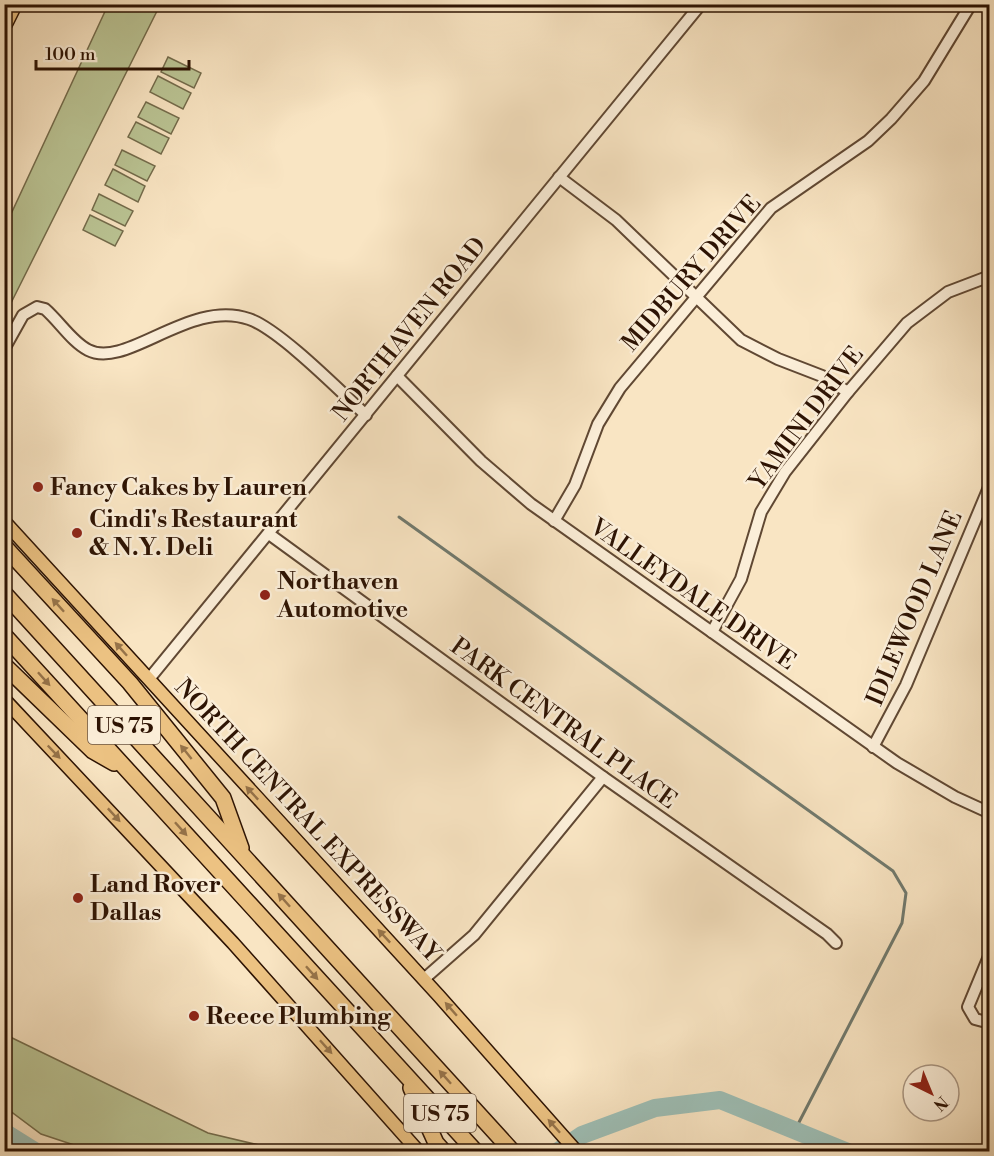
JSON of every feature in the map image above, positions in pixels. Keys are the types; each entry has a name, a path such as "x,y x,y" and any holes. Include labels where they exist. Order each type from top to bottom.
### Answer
{"highway":[{"path":"4,546 130,683 223,798 244,857"},
{"name":"US 75","path":"4,593 513,1152"},
{"name":"US 75","path":"4,635 476,1152"},
{"path":"4,665 93,751 127,771"},
{"path":"405,1074 436,1143 444,1152"}],"main road":[{"path":"4,28 16,4"},
{"name":"NORTH CENTRAL EXPRESSWAY","path":"4,521 424,979 577,1152"},
{"path":"4,699 233,943 419,1152"}],"street":[{"name":"NORTHAVEN ROAD","path":"149,679 701,4"},
{"name":"MIDBURY DRIVE","path":"554,521 575,485 590,440 608,406 771,208 868,141 891,119 924,81 971,4"},
{"path":"559,177 616,220 741,340 778,359 822,376 848,392"},
{"name":"YAMINI DRIVE","path":"712,632 736,594 761,512 772,491 848,392 907,323 927,306 948,292 990,276"},
{"path":"4,349 23,315 37,307 45,309 87,350 104,354 122,351 201,317 234,315 249,319 272,331 366,415"},
{"name":"VALLEYDALE DRIVE","path":"397,376 481,461 554,521 873,747 954,797 990,813"},
{"name":"IDLEWOOD LANE","path":"873,747 906,685 990,485"},
{"name":"PARK CENTRAL PLACE","path":"269,534 603,777 827,934 836,943"},
{"path":"424,979 474,935 603,777"},
{"path":"984,1022 969,1012 969,1002 990,954"}],"green space":[{"path":"108,5 160,5 5,315 5,227"},
{"path":"168,57 201,73 194,88 161,72"},
{"path":"158,76 191,93 183,109 150,92"},
{"path":"146,102 179,118 171,134 138,117"},
{"path":"136,122 169,138 161,154 128,137"},
{"path":"122,150 155,166 147,181 115,165"},
{"path":"113,169 145,186 138,202 105,185"},
{"path":"99,194 133,211 125,226 92,210"},
{"path":"90,215 123,231 115,246 83,230"},
{"path":"4,1034 208,1133 284,1151 92,1151 41,1134 5,1107"}],"waterway":[{"path":"399,517 893,871 906,893 902,923 795,1130"},
{"path":"557,1152 582,1135 655,1108 720,1100 848,1152"},
{"path":"4,1132 36,1152"}],"place":[{"name":"Fancy Cakes by Lauren","path":"38,487"},
{"name":"Cindi's Restaurant & N.Y. Deli","path":"77,533"},
{"name":"Northaven Automotive","path":"265,595"},
{"name":"Land Rover Dallas","path":"78,898"},
{"name":"Reece Plumbing","path":"194,1016"}]}
